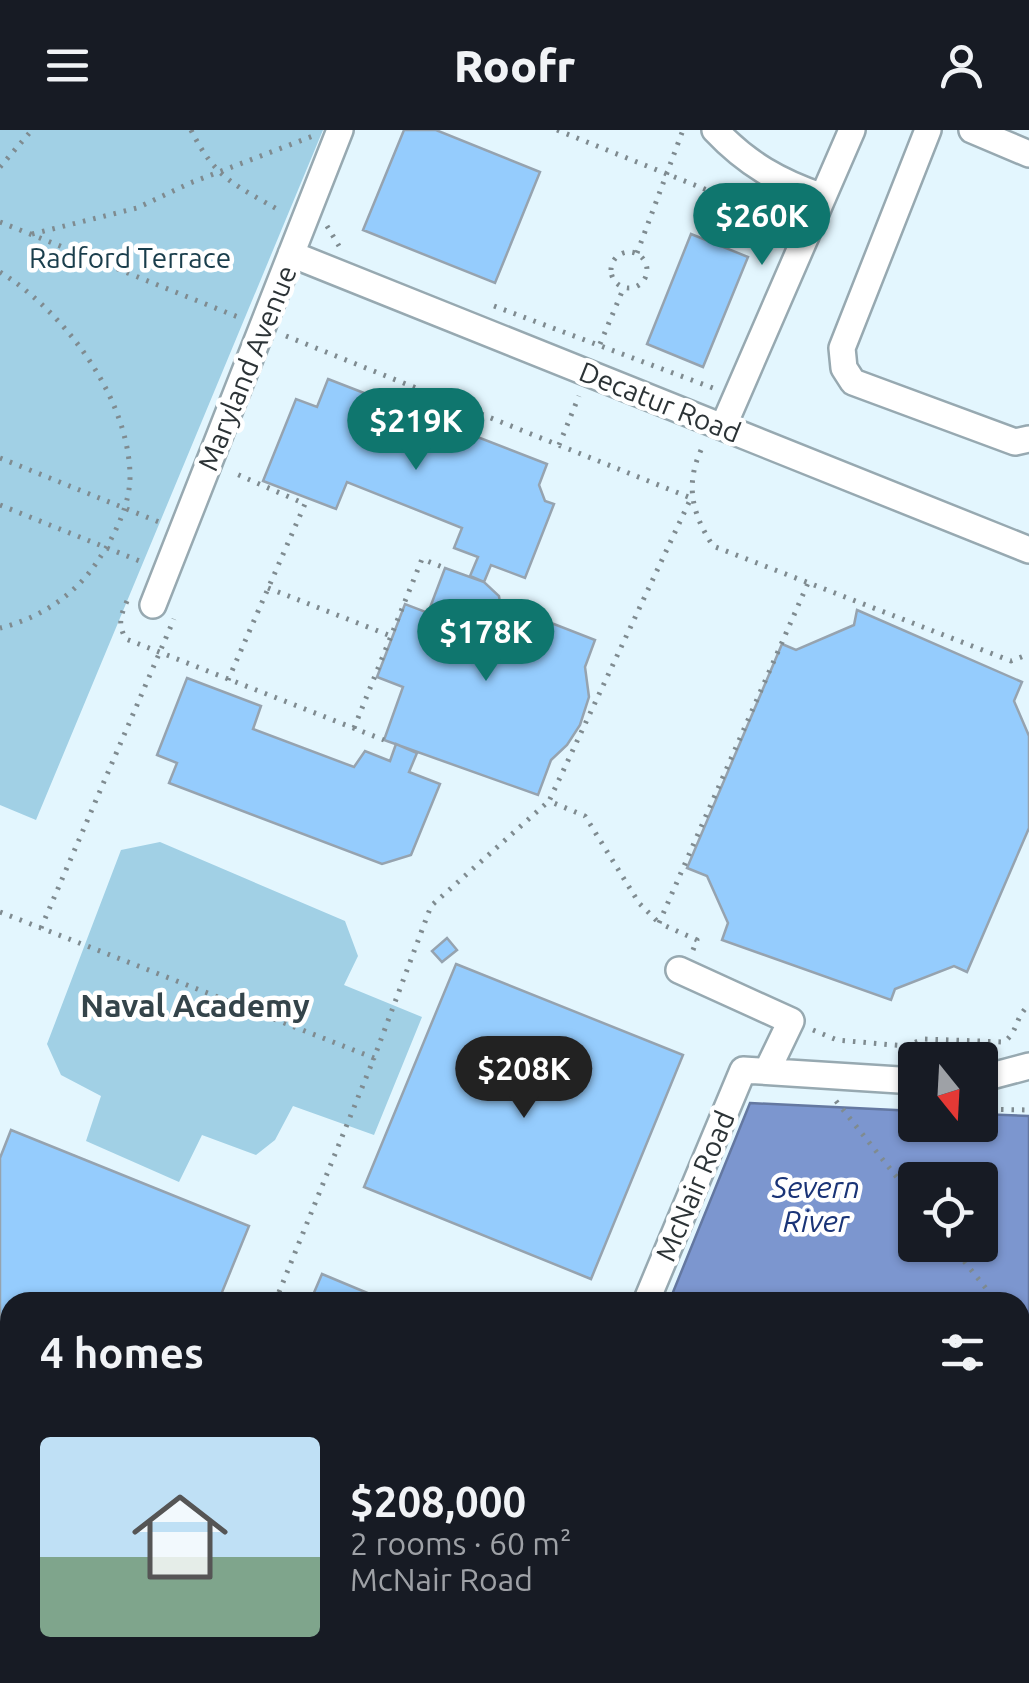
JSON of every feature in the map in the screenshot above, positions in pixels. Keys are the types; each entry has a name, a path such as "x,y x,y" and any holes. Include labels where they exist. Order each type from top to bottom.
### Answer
{"street":[{"path":"715,130 748,163 784,184 823,197"},
{"path":"723,427 852,130"},
{"path":"928,130 842,348 844,368 853,382 961,423 1016,442 1029,438"},
{"path":"972,130 1029,154"},
{"name":"Maryland Avenue","path":"165,610 292,254 328,133"},
{"name":"Decatur Road","path":"292,254 1029,550"},
{"name":"McNair Road","path":"651,1292 755,1071 791,1021 681,971"},
{"path":"998,1075 1029,1066"},
{"path":"755,1071 898,1080"}],"path":[{"path":"0,167 32,130"},
{"path":"191,130 218,173 284,214"},
{"path":"556,130 808,231"},
{"path":"637,253 683,130"},
{"path":"30,234 136,208 328,133"},
{"path":"324,218 337,245 344,250"},
{"path":"0,222 691,498"},
{"path":"637,253 648,266 646,278 632,288 620,286 612,277 612,264 619,254 637,253"},
{"path":"0,272 24,287 83,350 114,408 127,450 130,476 124,508 91,572 52,607 0,628"},
{"path":"490,304 716,389"},
{"path":"701,450 693,468 691,498 699,524 713,546 1011,661 1029,654"},
{"path":"0,458 159,522"},
{"path":"228,466 233,474 305,504 228,680"},
{"path":"279,1292 431,906 550,802 691,498"},
{"path":"0,506 142,562"},
{"path":"354,728 422,559 445,568"},
{"path":"659,923 808,584"},
{"path":"268,588 390,636"},
{"path":"41,928 160,653 165,610"},
{"path":"120,618 120,630 126,639 384,740"},
{"path":"550,802 585,816 639,903 659,923 697,940 681,971"},
{"path":"0,912 374,1058"},
{"path":"826,1036 862,1044 905,1046 924,1039 1004,1042 1012,1037 1019,1014 1029,1005"},
{"path":"850,1100 834,1099 898,1179"},
{"path":"998,1109 1029,1110"},
{"path":"965,1262 989,1292"}],"green space":[{"name":"Radford Terrace","path":"0,130 323,130 36,820 0,805"},
{"path":"160,842 345,921 358,956 344,985 422,1017 374,1135 293,1106 275,1140 256,1155 202,1135 179,1182 86,1141 101,1096 61,1075 47,1044 121,850"}],"water":[{"name":"Severn River","path":"750,1103 898,1110 898,1142 998,1142 998,1115 1029,1116 1029,1292 673,1292"}],"building":[{"path":"404,130 436,130 540,172 495,283 363,230"},
{"path":"691,234 748,257 703,367 647,344"},
{"path":"328,379 547,464 539,485 545,501 554,504 525,578 491,565 484,582 470,576 478,557 454,548 462,528 347,482 336,509 263,481 296,399 317,407"},
{"path":"445,568 484,582 499,596 500,603 595,640 585,667 589,697 580,725 551,760 538,795 384,740 403,687 377,677 405,604 428,613"},
{"path":"857,610 1022,682 1014,701 1029,736 1029,828 967,972 954,966 895,989 891,1000 722,940 728,923 707,876 687,868 782,644 796,650 854,625"},
{"path":"187,678 261,706 253,729 354,767 365,751 390,761 396,744 417,753 409,772 440,784 411,855 382,864 169,783 177,763 157,755"},
{"path":"447,938 457,950 442,962 432,951"},
{"path":"456,964 683,1055 591,1279 364,1187"},
{"path":"11,1130 249,1226 222,1292 0,1292 0,1158"},
{"path":"322,1274 365,1292 314,1292"}],"district":[{"name":"Naval Academy","path":"195,1006"}]}
